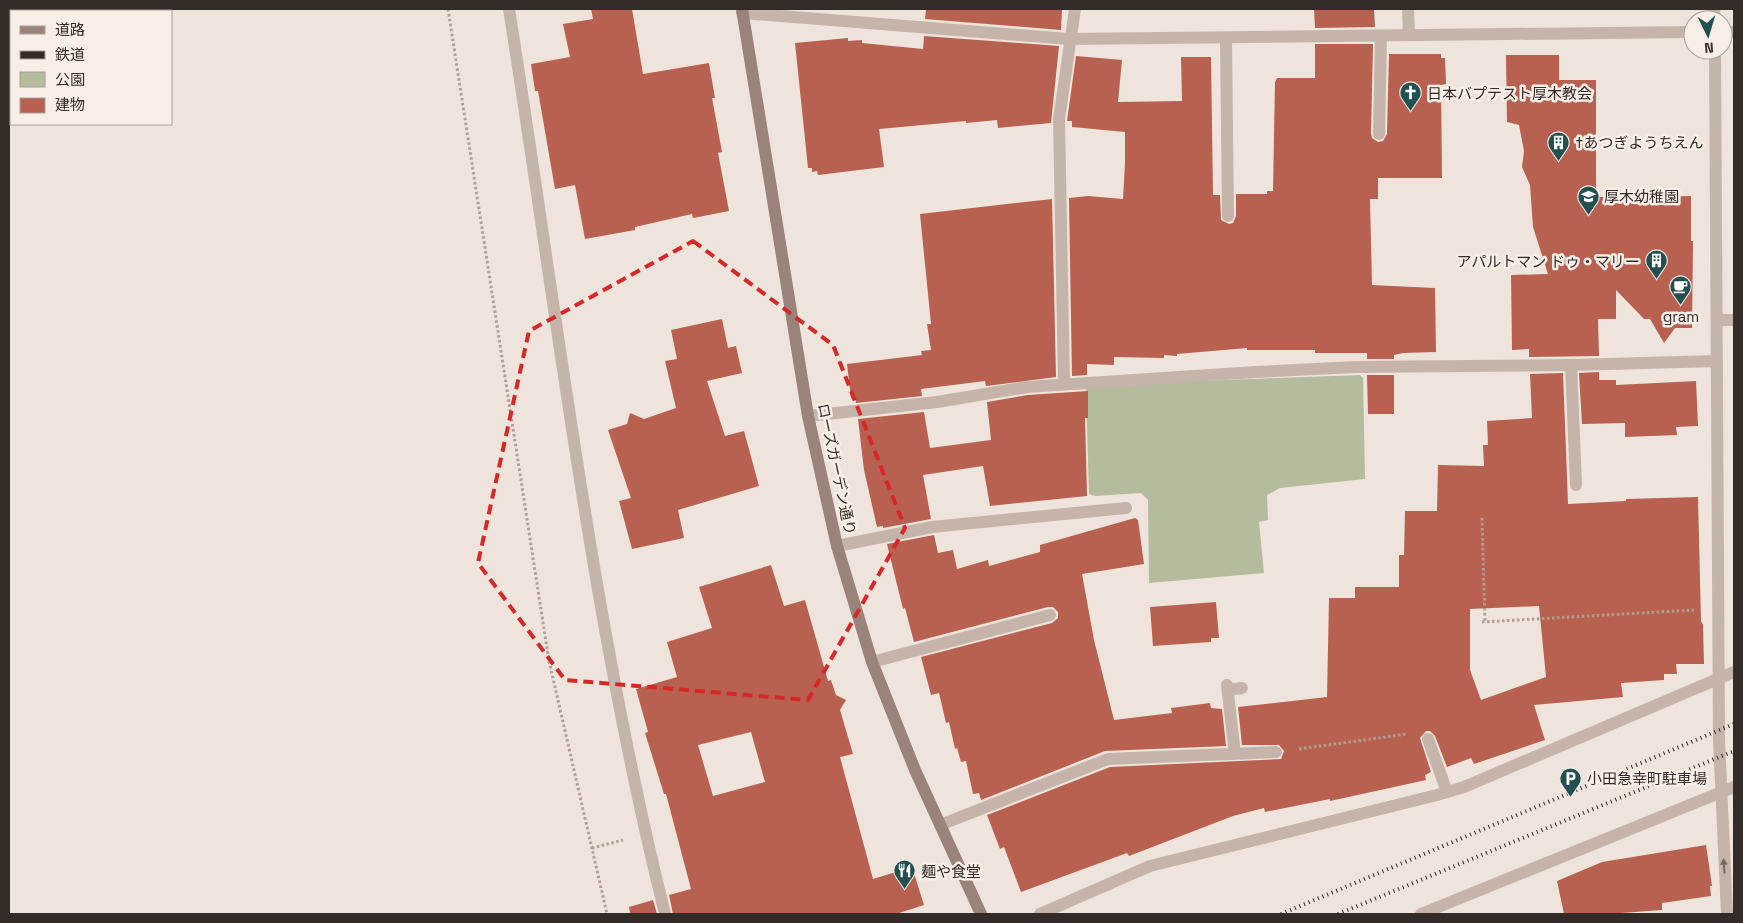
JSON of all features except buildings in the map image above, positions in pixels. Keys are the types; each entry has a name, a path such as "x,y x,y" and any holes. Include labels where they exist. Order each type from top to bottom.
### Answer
{"main road":[{"name":"ローズガーデン通り","path":"742,11 808,416 837,546 872,662 915,770 981,914"}],"street":[{"path":"509,9 594,566 645,834 665,914"},
{"path":"1064,384 1059,119 1069,39 1075,9"},
{"path":"1408,9 1409,35"},
{"path":"742,11 1069,39 1683,32"},
{"path":"1379,134 1381,36"},
{"path":"1226,38 1228,216"},
{"path":"1715,60 1717,608 1720,792 1727,914"},
{"path":"1716,320 1734,320"},
{"path":"808,416 937,402 1027,387 1064,384 1355,367 1572,365 1717,361"},
{"path":"1572,365 1576,485"},
{"path":"837,546 932,527 1126,508"},
{"path":"872,662 1050,615"},
{"path":"1040,914 1150,866 1447,792 1718,677 1734,672"},
{"path":"1235,754 1228,687 1242,688"},
{"path":"1428,739 1447,792"},
{"path":"940,825 1108,759 1276,752"},
{"path":"1421,914 1734,787"}],"path":[{"path":"448,9 549,661 607,914"},
{"path":"1482,518 1484,622 1717,608"},
{"path":"1276,752 1416,732 1428,739"},
{"path":"592,848 645,834"}],"highlighted area":[{"path":"693,241 833,345 905,528 808,700 565,680 478,563 529,331"}],"green space":[{"path":"1360,375 1363,378 1365,479 1280,488 1267,495 1268,520 1259,522 1264,573 1149,583 1148,500 1141,493 1095,496 1089,494 1086,389 1089,385"}],"railway":[{"path":"1281,914 1734,724"},
{"path":"1338,914 1734,751"}],"place":[{"name":"日本バプテスト厚木教会","path":"1411,112"},
{"name":"†あつぎようちえん","path":"1559,161"},
{"name":"厚木幼稚園","path":"1588,215"},
{"name":"アパルトマン ドゥ・マリー","path":"1656,280"},
{"name":"gram","path":"1681,306"},
{"name":"小田急幸町駐車場","path":"1571,797"},
{"name":"麺や食堂","path":"905,890"}]}
